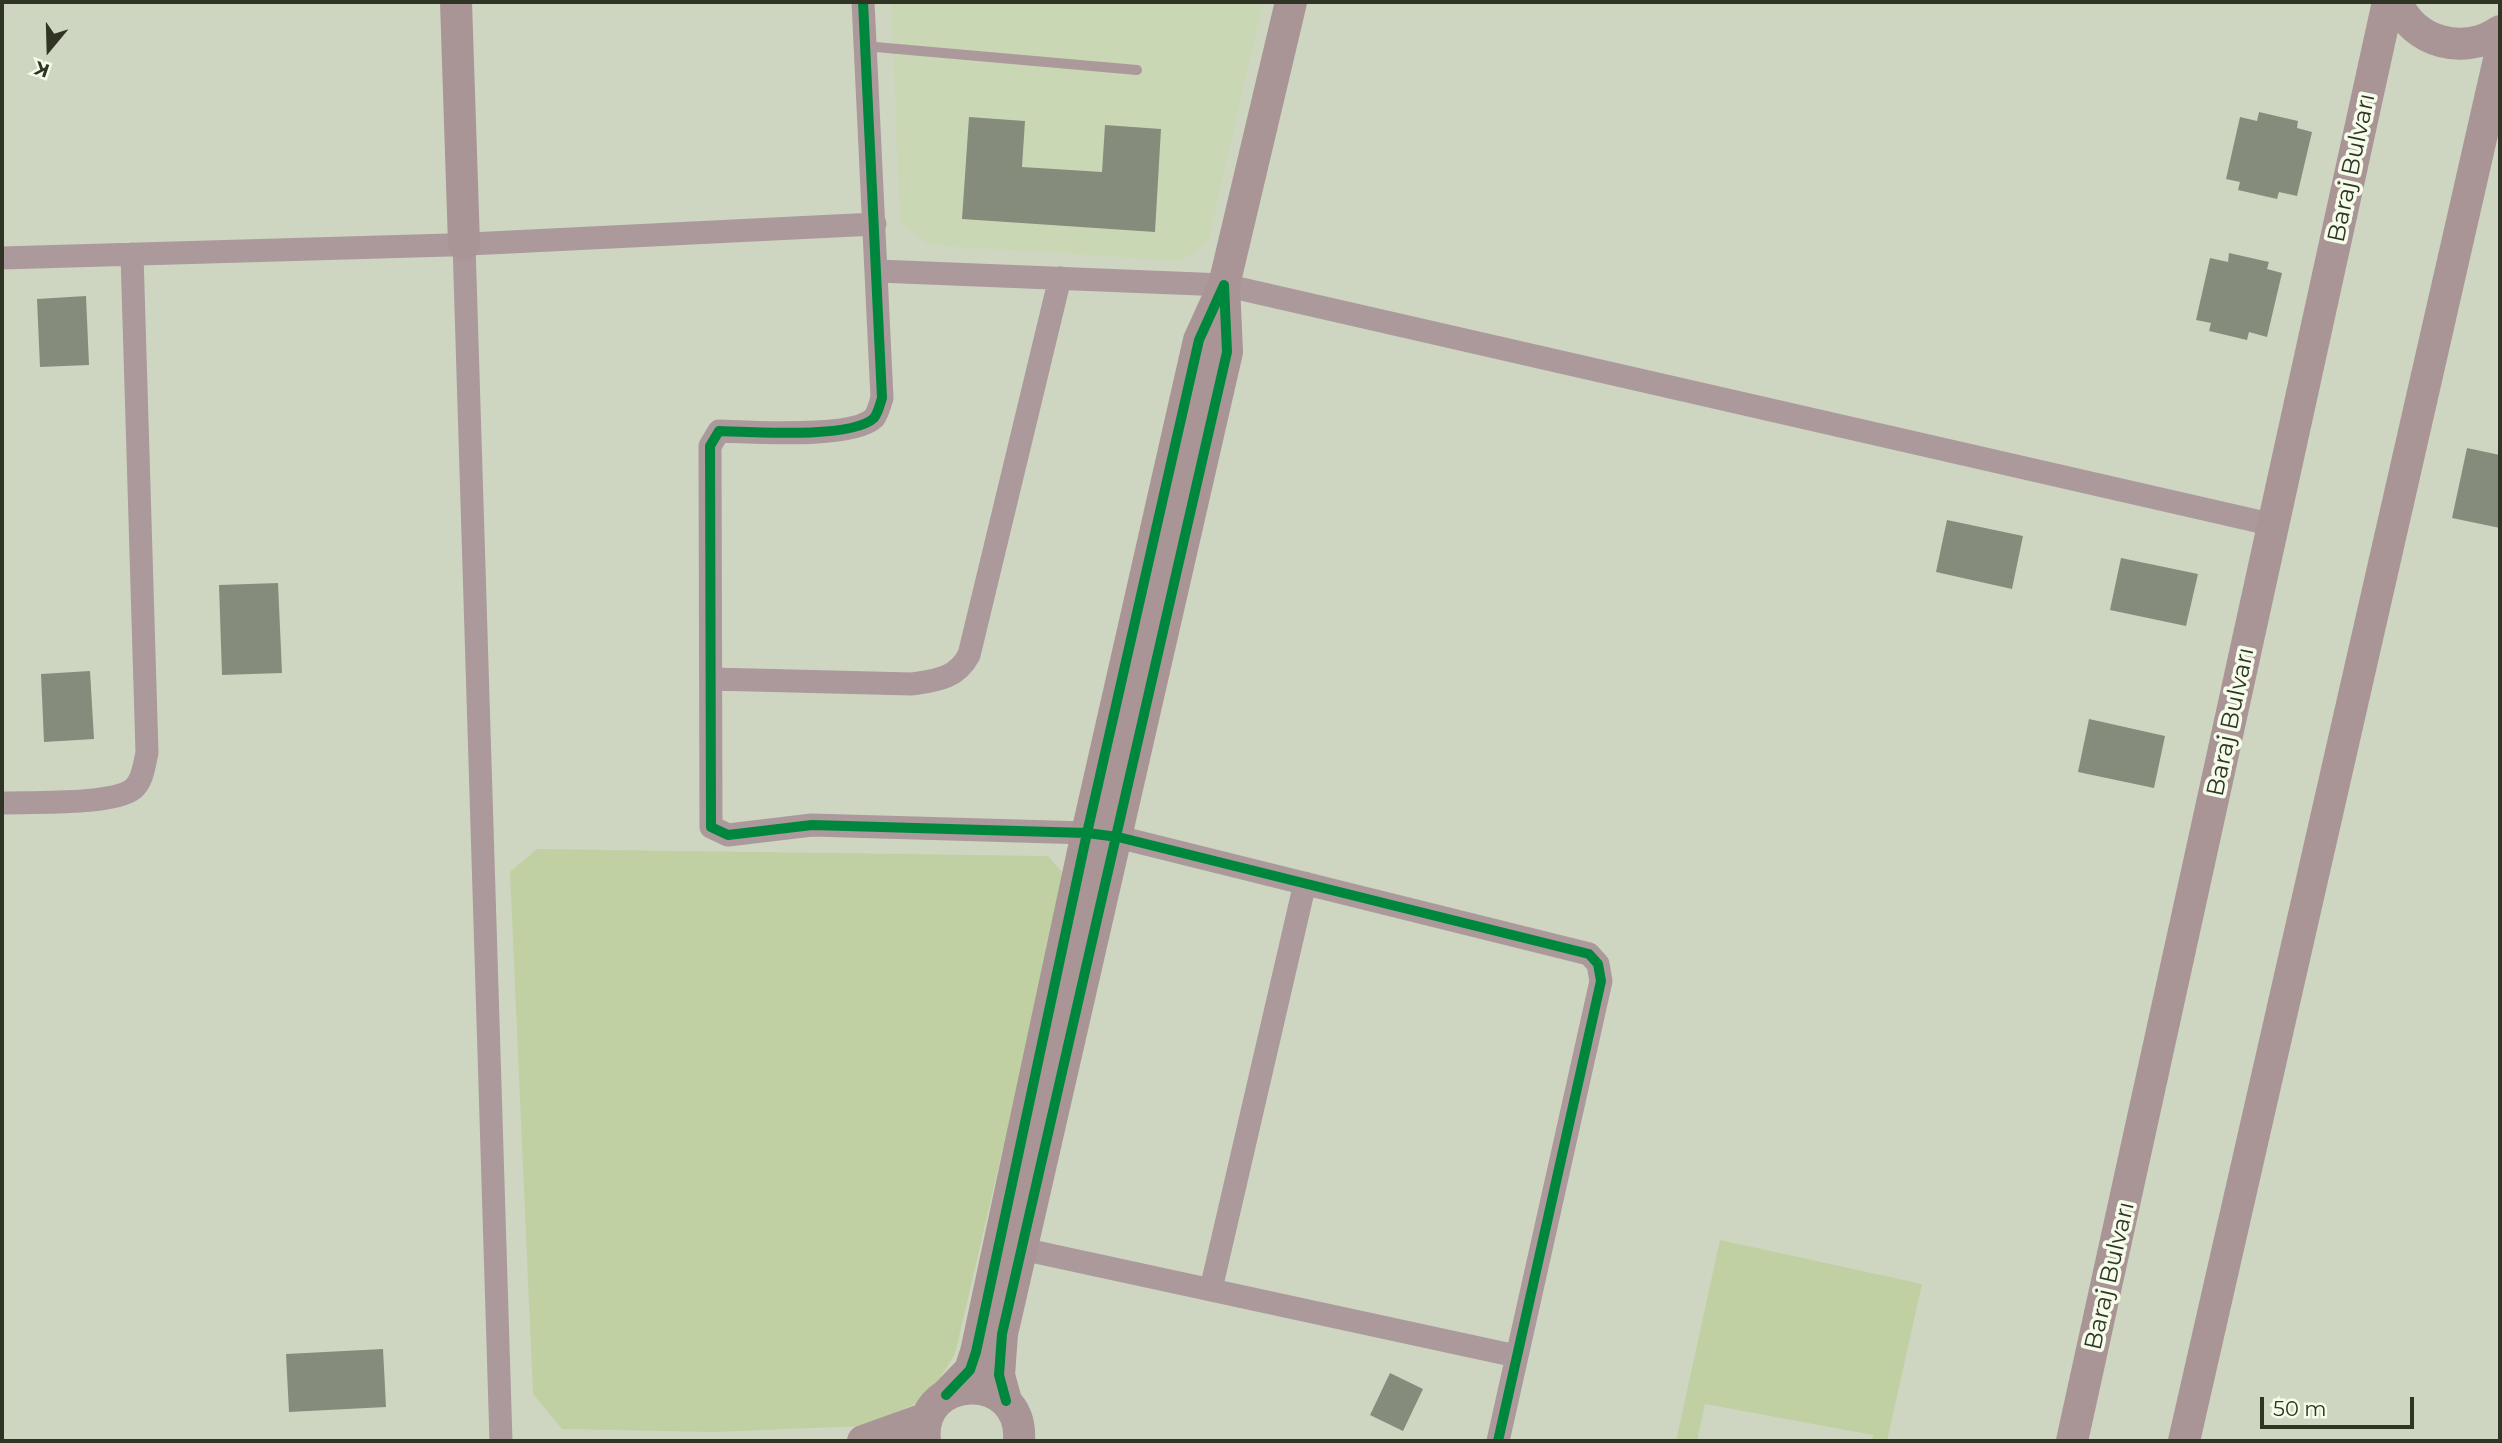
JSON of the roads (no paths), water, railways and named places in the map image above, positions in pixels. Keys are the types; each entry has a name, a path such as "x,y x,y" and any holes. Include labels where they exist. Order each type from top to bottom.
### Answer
{"main road":[{"path":"456,2 464,244"},
{"path":"933,1418 970,1370 976,1352 1087,833 1199,340 1224,285 1291,2"},
{"name":"Baraj Bulvarı","path":"2072,1441 2388,2"},
{"path":"2397,2 2410,24 2428,37 2448,44 2470,44 2500,31"},
{"path":"2183,1441 2500,55"},
{"path":"1022,1438 1016,1415 1006,1401 999,1375 1002,1334 1227,352 1224,285"},
{"path":"863,1441 933,1418 960,1389 976,1387 992,1392 1006,1401"}],"street":[{"path":"863,2 883,398 875,417 859,426 804,432 719,431 710,446 711,827 728,835 812,825 1087,833 1118,837 1589,954 1598,964 1601,981 1498,1441"},
{"path":"2,258 464,244 875,224"},
{"path":"464,244 501,1441"},
{"path":"2,803 117,797 135,788 142,777 147,753 132,254"},
{"path":"878,271 1224,285 2274,525"},
{"path":"712,680 912,684 943,680 961,669 970,655 1060,278"},
{"path":"1210,1289 1305,883"},
{"path":"1022,1249 1516,1356"}],"lane":[{"path":"864,47 1137,70"}]}
